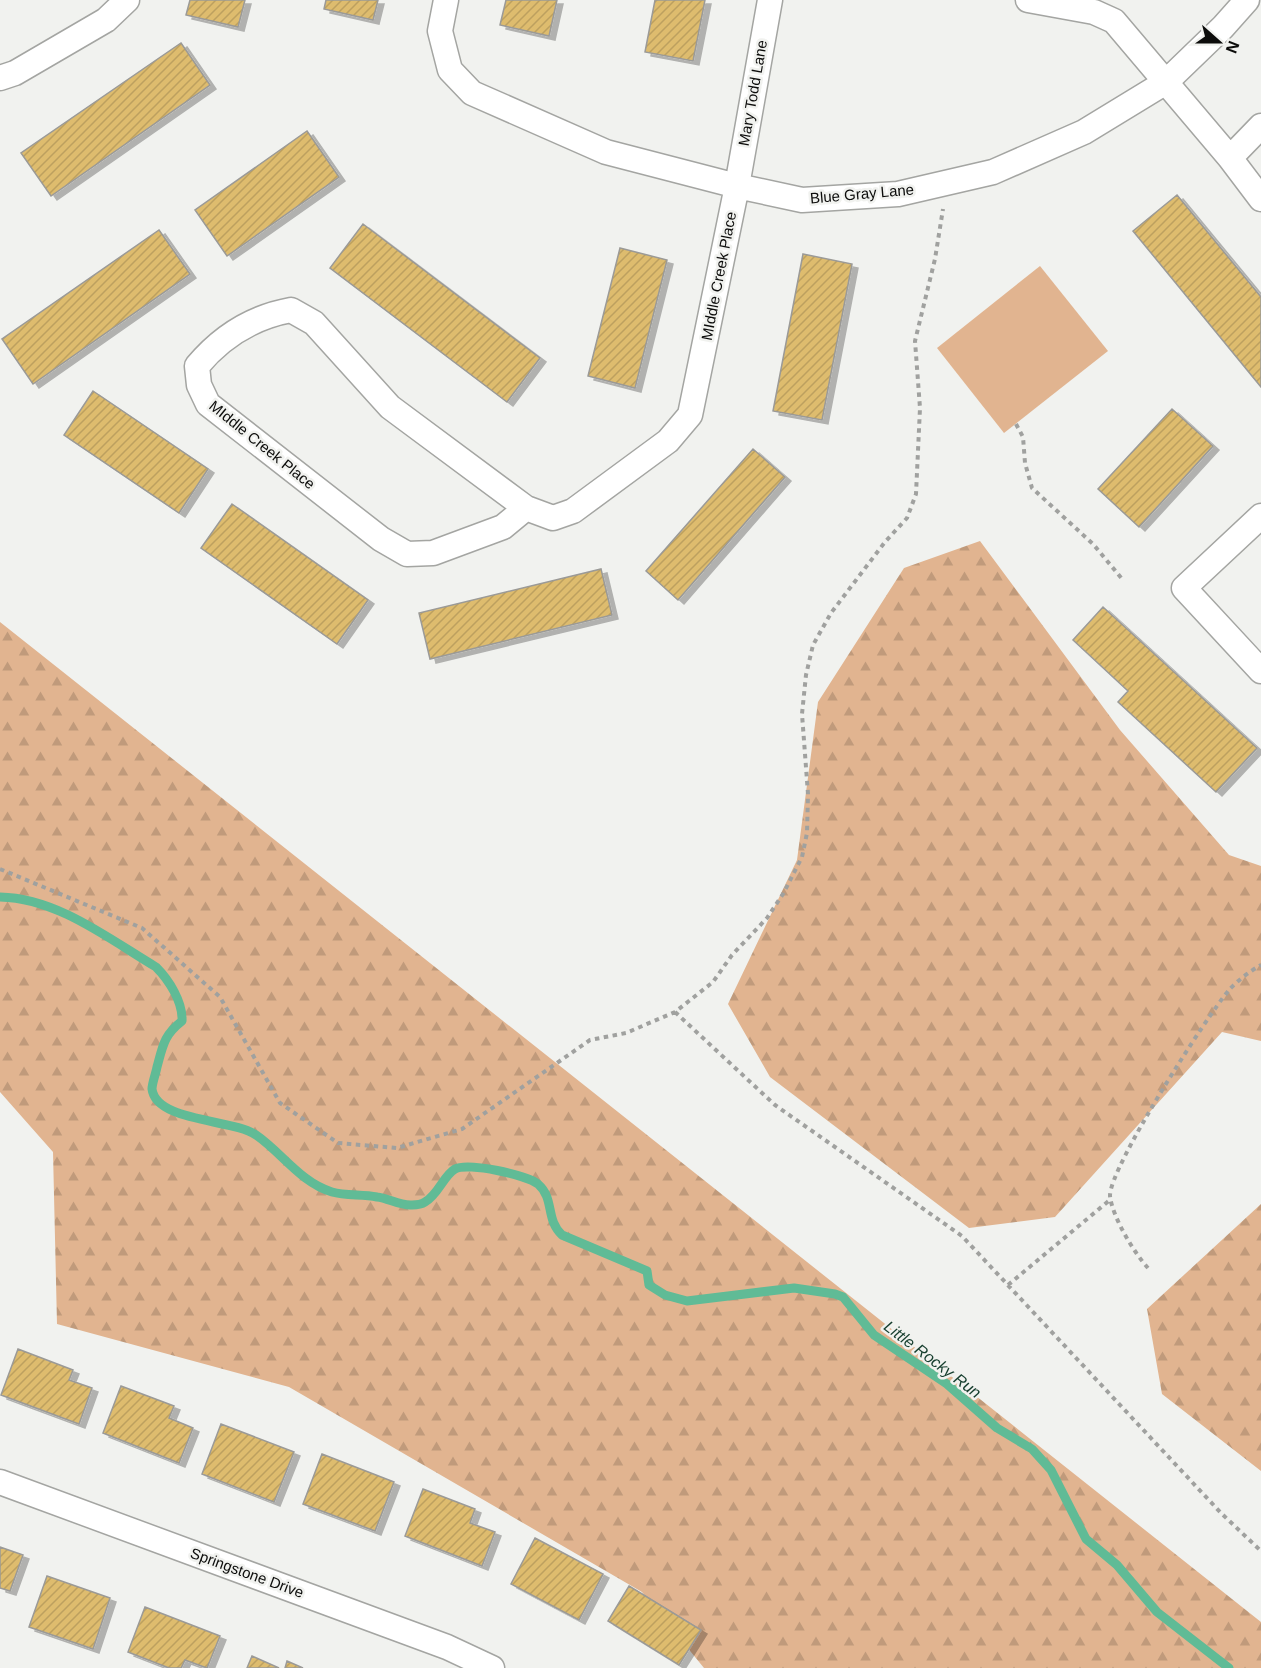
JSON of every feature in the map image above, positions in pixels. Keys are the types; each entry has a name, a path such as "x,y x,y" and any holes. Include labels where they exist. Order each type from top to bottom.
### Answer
{"street":[{"path":"0,78 15,73 105,20 127,0"},
{"name":"Blue Gray Lane","path":"446,0 440,31 450,70 472,93 606,152 737,186 802,200 898,194 993,172 1084,132 1166,82 1247,0"},
{"name":"Mary Todd Lane","path":"737,186 770,0"},
{"path":"1028,0 1094,12 1114,21 1125,31 1230,158 1261,199"},
{"path":"1230,158 1261,126"},
{"name":"MIddle Creek Place","path":"526,508 503,527 471,540 433,553 407,554 381,540 208,404 199,385 197,366 216,344 268,314 291,310 314,323 390,407 526,508 553,518 573,511 669,441 690,415 737,186"},
{"path":"1261,516 1184,588 1261,670"},
{"name":"Springstone Drive","path":"0,1482 447,1647 492,1668"}],"path":[{"path":"0,869 142,928 220,997 280,1103 338,1143 398,1148 462,1130 590,1040 626,1033 675,1012 713,982 732,955 767,918 802,857 807,833 808,804 802,714 806,675 813,645 831,613 885,542 907,518 916,494 920,408 915,341 934,259 947,183"},
{"path":"1016,424 1023,437 1025,463 1032,488 1093,544 1123,580"},
{"path":"1148,1268 1136,1255 1116,1216 1111,1199 1113,1178 1126,1150 1229,990 1261,964"},
{"path":"675,1012 775,1105 962,1236 1221,1513 1261,1551"},
{"path":"1008,1285 1111,1199"}],"green space":[{"path":"1040,266 1108,351 1004,433 937,348"},
{"path":"980,541 1120,730 1229,855 1261,866 1261,1041 1222,1032 1055,1217 969,1228 770,1077 728,1004 797,860 818,702 904,568"},
{"path":"0,622 1261,1622 1261,1668 704,1668 642,1592 289,1387 57,1324 53,1152 0,1092"},
{"path":"1261,1204 1261,1471 1162,1394 1147,1309"}],"building":[{"path":"190,0 245,0 238,27 186,15"},
{"path":"326,0 378,0 373,20 324,9"},
{"path":"506,0 557,0 549,36 500,25"},
{"path":"655,0 705,0 693,61 645,52"},
{"path":"181,43 210,85 51,196 21,153"},
{"path":"307,131 339,177 227,256 195,210"},
{"path":"1177,195 1261,297 1261,387 1133,231"},
{"path":"363,224 540,358 507,402 330,268"},
{"path":"159,230 190,274 33,384 2,339"},
{"path":"620,248 667,260 635,388 588,376"},
{"path":"803,254 852,264 822,420 773,411"},
{"path":"93,391 208,469 179,513 64,435"},
{"path":"1172,409 1213,446 1139,527 1098,489"},
{"path":"753,449 785,477 678,600 646,571"},
{"path":"232,504 368,600 337,644 201,548"},
{"path":"601,569 612,615 430,659 419,613"},
{"path":"1103,607 1257,748 1216,792 1118,702 1128,691 1073,640"},
{"path":"18,1349 73,1370 69,1380 92,1388 79,1424 1,1395"},
{"path":"121,1386 174,1406 169,1418 193,1428 179,1463 103,1433"},
{"path":"221,1424 294,1452 274,1502 202,1474"},
{"path":"322,1454 394,1482 375,1531 303,1504"},
{"path":"423,1489 475,1509 470,1523 495,1532 482,1566 405,1536"},
{"path":"535,1538 603,1574 579,1620 511,1584"},
{"path":"0,1547 23,1555 10,1591 0,1588"},
{"path":"47,1576 110,1598 93,1649 29,1627"},
{"path":"629,1586 701,1630 679,1665 608,1621"},
{"path":"145,1607 220,1636 207,1668 185,1660 181,1668 169,1668 128,1652"},
{"path":"252,1656 279,1668 247,1668"},
{"path":"287,1661 303,1668 285,1668"}],"waterway":[{"name":"Little Rocky Run","path":"0,897 42,904 62,912 156,967 174,992 182,1014 182,1021 171,1031 163,1046 152,1087 157,1100 167,1108 181,1114 231,1126 256,1135 321,1188 337,1193 371,1196 415,1205 430,1199 455,1169 472,1167 497,1170 532,1180 538,1184 547,1196 553,1222 562,1235 647,1271 649,1285 665,1295 687,1301 794,1288 843,1297 874,1335 947,1384 997,1428 1032,1449 1051,1470 1086,1539 1117,1565 1157,1612 1229,1668"}]}
